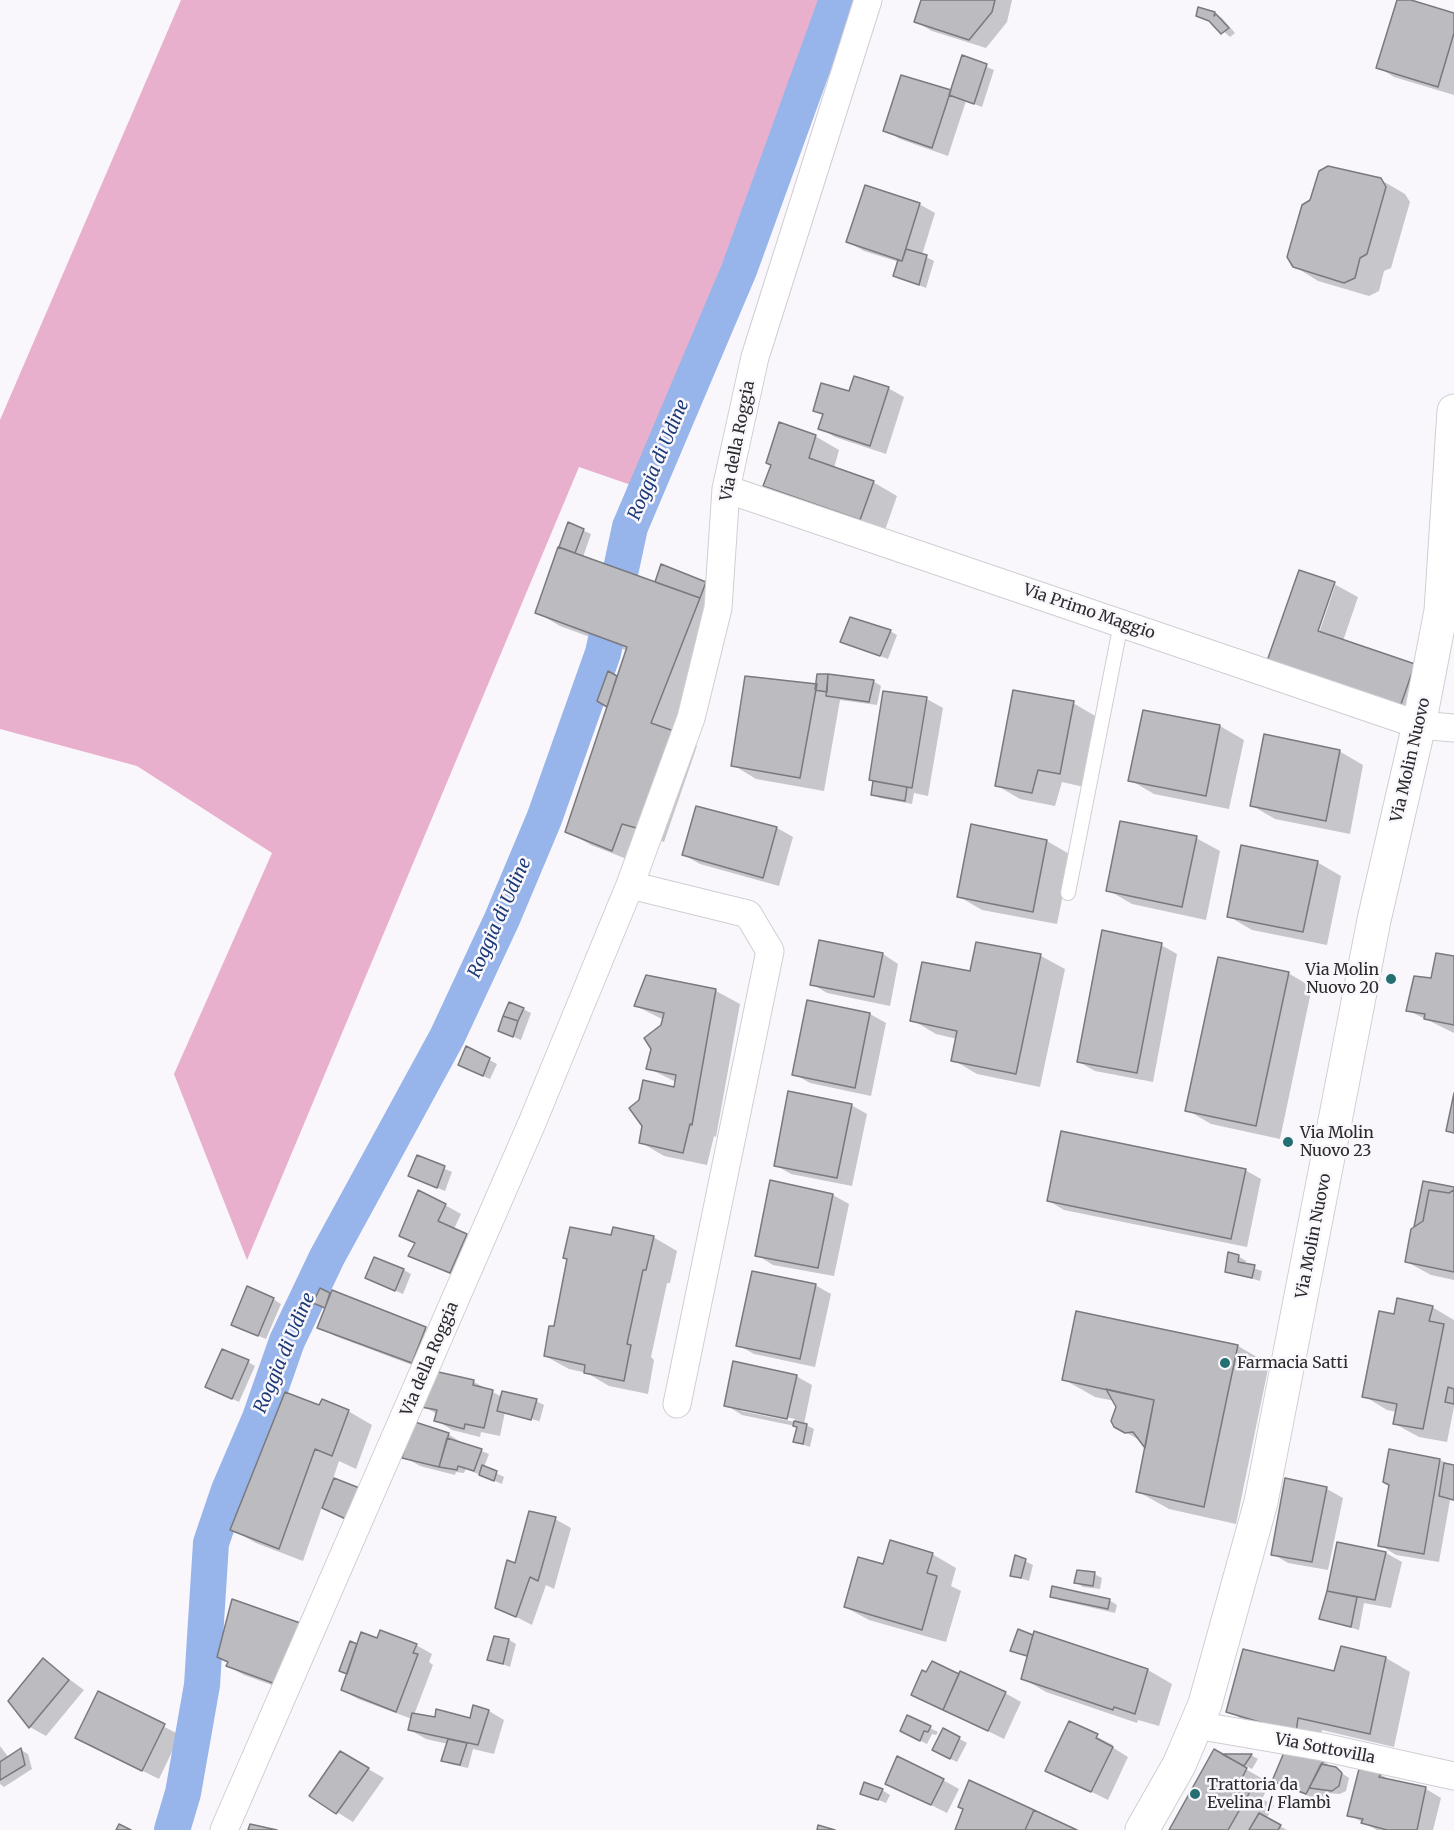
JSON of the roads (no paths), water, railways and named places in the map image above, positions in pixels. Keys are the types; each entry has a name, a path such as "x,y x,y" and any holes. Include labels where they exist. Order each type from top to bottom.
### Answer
{"main road":[{"name":"Via Molin Nuovo","path":"1142,1830 1179,1765 1205,1704 1261,1502 1374,920 1419,725 1441,611 1454,411"}],"street":[{"name":"Via della Roggia","path":"224,1830 532,1123 630,885 691,718 718,608 726,489 755,357 868,0"},
{"name":"Via Primo Maggio","path":"726,489 1419,725 1454,728"},
{"path":"630,885 748,914 770,951 677,1404"},
{"name":"Via Sottovilla","path":"1196,1725 1323,1747 1454,1776"}],"lane":[{"path":"1068,892 1121,623"}],"waterway":[{"name":"Roggia di Udine","path":"172,1830 183,1793 202,1685 211,1543 229,1490 260,1418 287,1341 327,1257 447,1037 502,919 544,819 603,653 630,527 739,270 837,0"}],"place":[{"name":"Via Molin Nuovo 20","path":"1391,979"},
{"name":"Via Molin Nuovo 23","path":"1288,1142"},
{"name":"Farmacia Satti","path":"1225,1363"},
{"name":"Trattoria da Evelina / Flambì","path":"1195,1794"}]}
